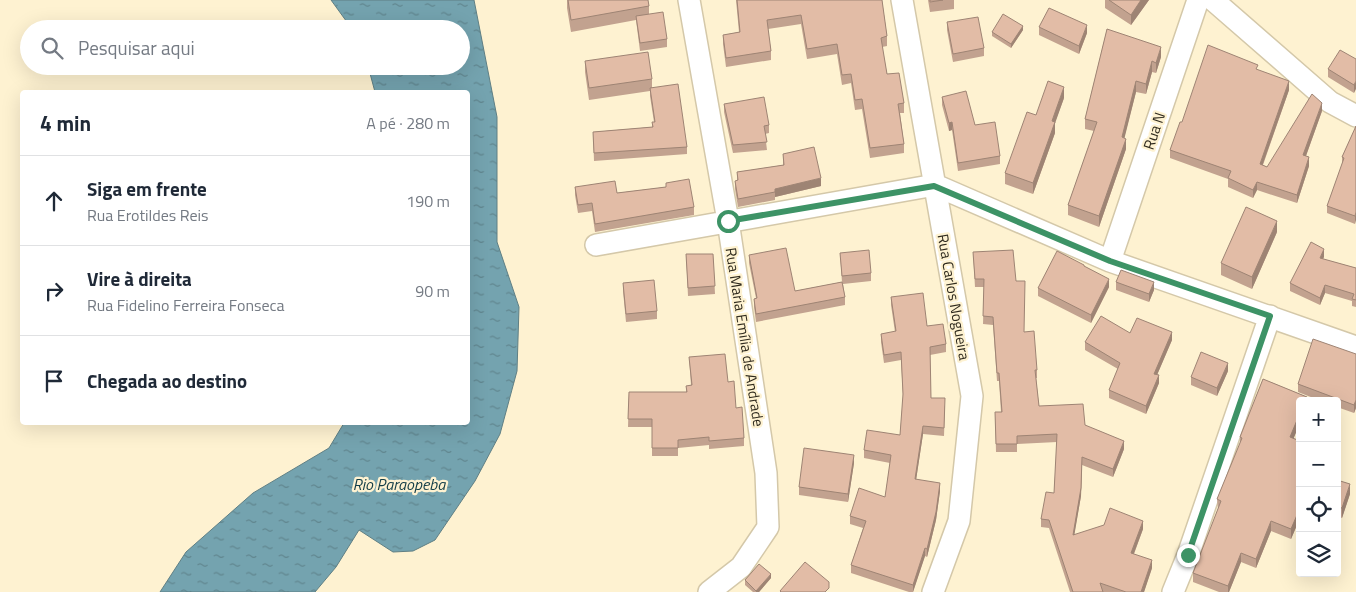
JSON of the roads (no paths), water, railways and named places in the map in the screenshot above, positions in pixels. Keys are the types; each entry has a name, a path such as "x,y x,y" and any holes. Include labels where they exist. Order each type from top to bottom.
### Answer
{"street":[{"name":"Rua Maria Emília de Andrade","path":"689,0 728,221 766,473 768,527 741,567 708,592"},
{"name":"Rua Carlos Nogueira","path":"902,0 972,396 959,521 933,592"},
{"name":"Rua N","path":"1110,261 1198,0"},
{"path":"1213,0 1330,102 1356,116"},
{"path":"596,245 934,186 1110,261 1356,347"},
{"path":"1173,592 1188,555 1270,316"}],"water":[{"name":"Rio Paraopeba","path":"331,0 474,0 497,117 497,242 519,307 517,371 500,434 475,481 435,540 413,551 393,552 359,530 336,567 315,592 160,592 186,552 253,493 329,448 343,425 470,425 470,90 374,90 370,75 470,75 470,20 345,20"}]}
